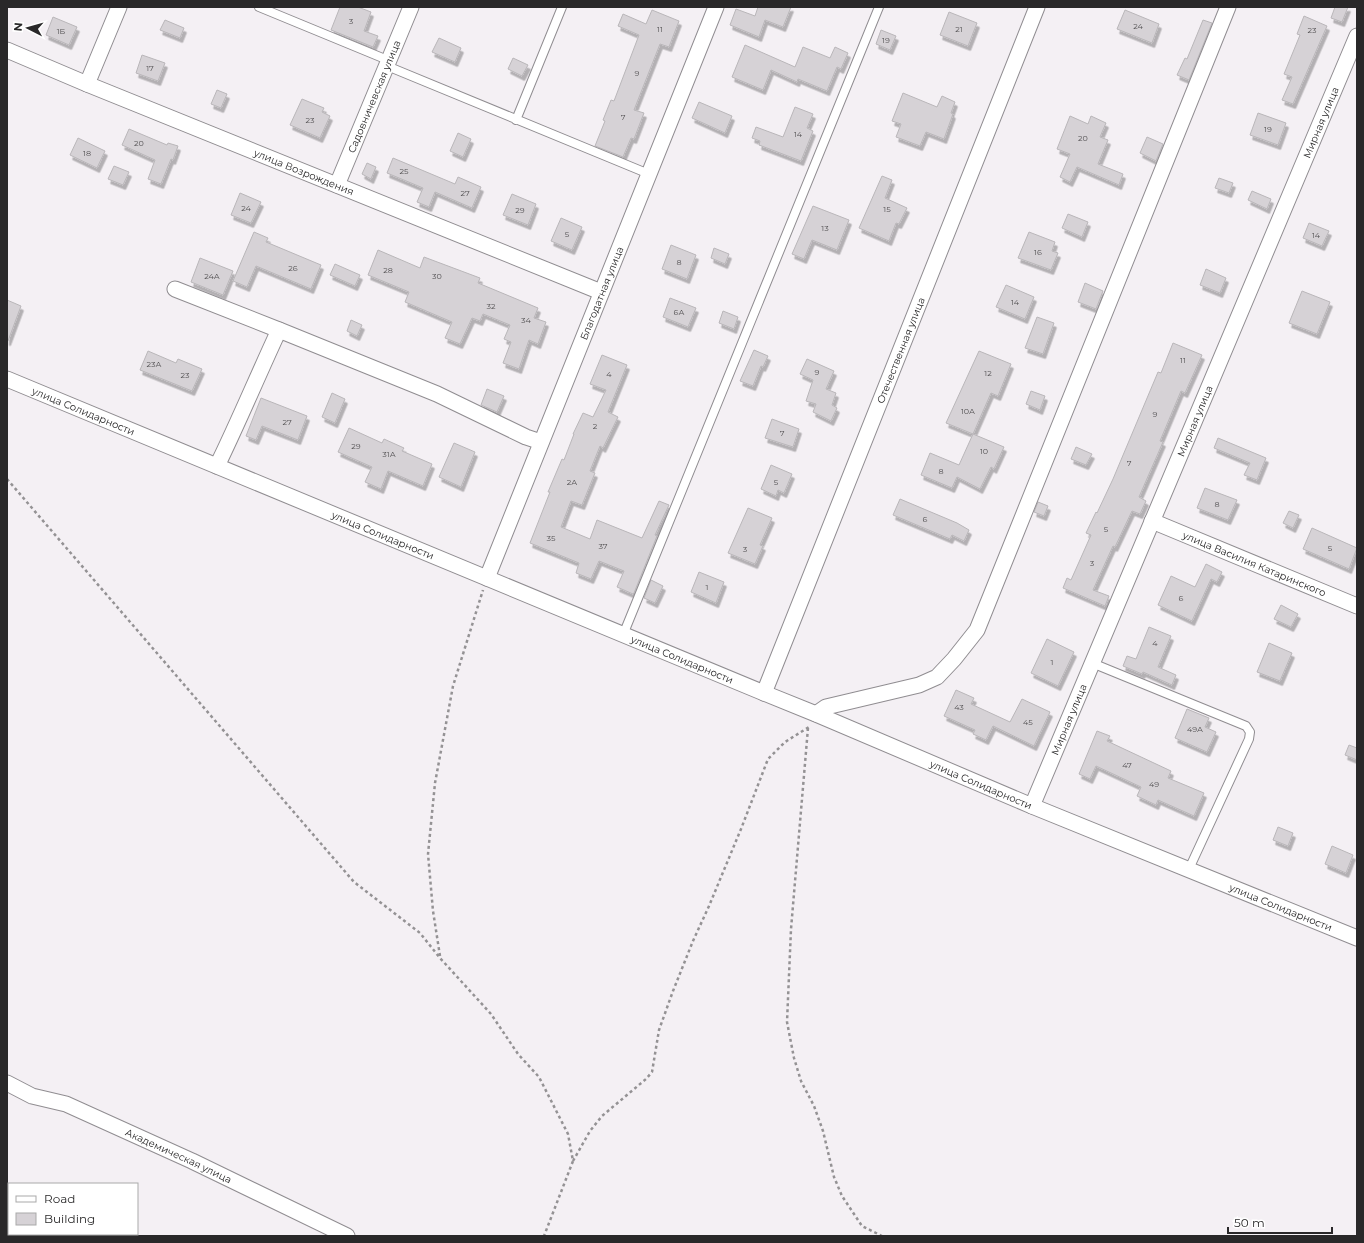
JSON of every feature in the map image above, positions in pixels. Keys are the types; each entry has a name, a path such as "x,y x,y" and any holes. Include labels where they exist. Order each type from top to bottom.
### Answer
{"street":[{"path":"87,84 119,7"},
{"name":"Садовничевская улица","path":"338,185 389,64 411,7"},
{"name":"Благодатная улица","path":"487,578 716,7"},
{"name":"Отечественная улица","path":"764,693 1037,7"},
{"path":"816,714 826,707 919,685 937,677 954,659 977,630 1228,7"},
{"name":"Мирная улица","path":"1032,806 1357,36"},
{"name":"улица Возрождения","path":"7,50 87,84 602,292"},
{"path":"175,289 437,394 526,437 541,442"},
{"path":"217,466 238,423 255,381 279,330"},
{"name":"улица Солидарности","path":"7,379 816,714 1032,806 1357,938"},
{"name":"улица Василия Катаринского","path":"1152,521 1357,606"},
{"name":"Академическая улица","path":"7,1084 32,1096 66,1104 192,1161 347,1236"}],"lane":[{"path":"259,7 516,120 649,174"},
{"path":"516,120 562,7"},
{"path":"623,635 879,7"},
{"path":"1092,663 1246,726 1250,732 1249,739 1189,870"}],"path":[{"path":"7,479 354,882 420,933 440,958 491,1014 518,1054 539,1077 568,1134 573,1161"},
{"path":"440,958 433,911 428,854 435,783 453,686 487,578"},
{"path":"816,714 808,728 791,929 787,1022 794,1058 801,1081 814,1106 834,1177 842,1196 862,1226 882,1236"},
{"path":"544,1236 573,1161 590,1131 602,1116 646,1079 652,1072 659,1030 673,991 738,836 768,759 785,742 808,728"}],"building":[{"path":"340,7 358,7 371,12 364,31 378,36 373,47 331,30"},
{"path":"758,7 791,7 783,27 765,20 759,37 730,25 736,9 755,16"},
{"path":"1335,7 1348,7 1342,22 1331,18"},
{"path":"652,10 679,21 669,47 660,44 634,110 644,113 634,139 631,138 623,157 595,146 605,121 603,120 611,100 614,101 639,35 618,26 623,14 646,24"},
{"path":"1125,10 1159,24 1152,43 1117,29"},
{"path":"949,12 977,23 968,46 940,35"},
{"path":"1304,16 1327,26 1293,104 1282,100 1292,77 1284,74 1300,35 1297,34"},
{"path":"53,17 77,27 69,45 46,35"},
{"path":"165,20 184,28 180,38 160,30"},
{"path":"1203,20 1212,23 1189,80 1177,75 1185,58 1187,59"},
{"path":"881,30 896,36 890,50 876,44"},
{"path":"439,38 461,48 455,62 432,52"},
{"path":"745,45 795,67 803,47 830,58 835,47 848,53 841,69 837,67 827,91 798,79 797,82 771,70 763,90 732,77"},
{"path":"142,55 165,63 158,81 136,73"},
{"path":"513,58 528,65 522,76 508,69"},
{"path":"217,90 227,94 221,108 211,104"},
{"path":"903,93 937,107 942,96 955,102 951,113 953,114 944,139 926,132 920,146 896,137 901,124 892,121"},
{"path":"302,99 324,108 322,112 330,116 320,138 290,125"},
{"path":"699,102 732,116 725,133 692,118"},
{"path":"795,107 813,114 807,128 813,131 801,161 759,145 760,141 752,138 756,127 783,137"},
{"path":"1258,113 1286,123 1278,145 1250,135"},
{"path":"1070,116 1088,124 1091,116 1106,123 1100,137 1108,140 1098,164 1123,174 1119,185 1077,167 1070,182 1060,177 1070,154 1057,149"},
{"path":"129,129 167,145 168,143 178,146 161,184 148,179 155,160 122,145"},
{"path":"458,133 471,139 463,157 450,151"},
{"path":"1147,137 1163,144 1156,161 1140,153"},
{"path":"78,138 105,151 97,168 70,155"},
{"path":"393,158 455,184 458,177 481,187 472,208 435,192 429,207 417,202 423,188 387,173"},
{"path":"367,163 376,167 371,179 362,174"},
{"path":"114,166 129,172 123,185 108,179"},
{"path":"882,176 892,180 885,198 907,208 899,224 896,223 889,241 859,228"},
{"path":"1219,178 1233,183 1229,193 1215,188"},
{"path":"1252,191 1271,199 1267,209 1248,200"},
{"path":"240,193 261,202 251,223 231,215"},
{"path":"512,194 536,204 528,225 503,215"},
{"path":"813,206 849,220 837,250 812,240 804,259 792,254"},
{"path":"1068,214 1088,222 1082,237 1062,228"},
{"path":"561,218 582,227 572,250 551,241"},
{"path":"1309,223 1329,231 1322,246 1303,238"},
{"path":"254,232 268,238 266,242 321,265 311,289 256,266 247,287 233,281"},
{"path":"1029,232 1055,242 1052,251 1058,253 1051,270 1018,258"},
{"path":"671,245 696,255 687,279 662,269"},
{"path":"714,248 729,254 725,264 711,258"},
{"path":"378,250 420,268 424,257 480,278 478,283 538,308 534,318 546,322 538,344 529,340 519,369 503,363 511,342 504,339 510,325 483,314 480,321 472,318 460,344 445,338 452,322 405,302 409,292 368,275"},
{"path":"200,258 233,271 223,295 191,282"},
{"path":"335,264 360,275 355,286 330,275"},
{"path":"1206,269 1226,278 1220,293 1200,285"},
{"path":"1085,283 1103,291 1096,309 1078,302"},
{"path":"1006,285 1034,297 1025,319 996,307"},
{"path":"1302,291 1330,302 1317,334 1289,323"},
{"path":"670,298 696,308 688,327 663,317"},
{"path":"7,300 21,306 8,341 7,341"},
{"path":"723,311 738,317 734,329 719,323"},
{"path":"1037,317 1054,323 1043,354 1025,348"},
{"path":"351,320 362,325 357,336 347,331"},
{"path":"1173,343 1202,355 1185,393 1181,391 1160,441 1163,442 1139,497 1146,501 1140,514 1132,511 1115,547 1113,546 1093,590 1109,596 1105,606 1063,588 1067,578 1071,580 1091,535 1086,533 1113,479 1158,372 1161,373"},
{"path":"754,350 768,356 763,367 761,366 753,386 740,381"},
{"path":"148,351 176,363 178,359 202,369 192,391 140,370"},
{"path":"979,351 1011,364 998,396 991,393 973,434 946,423"},
{"path":"602,355 627,365 608,412 618,417 603,448 600,446 590,471 595,473 582,505 571,501 561,527 590,539 597,520 642,538 659,501 669,505 655,535 657,536 633,594 617,587 624,571 599,561 591,579 576,573 579,563 530,543 550,492 548,492 562,459 564,460 573,434 583,413 593,417 606,390 590,384"},
{"path":"807,359 834,371 826,389 836,393 832,405 837,408 831,421 813,412 816,404 806,401 813,380 800,374"},
{"path":"487,389 504,396 497,412 481,405"},
{"path":"1031,391 1045,396 1040,410 1026,404"},
{"path":"332,393 345,399 335,423 322,417"},
{"path":"261,398 307,416 298,440 262,426 256,440 246,436"},
{"path":"772,419 799,429 793,447 765,438"},
{"path":"349,428 382,443 384,439 404,448 402,451 432,464 423,486 388,471 381,489 365,482 372,467 338,452"},
{"path":"973,434 1004,447 994,469 991,467 980,489 957,477 952,488 921,475 930,453 959,465"},
{"path":"1218,438 1266,458 1257,480 1244,475 1250,463 1214,448"},
{"path":"454,443 475,452 461,487 439,477"},
{"path":"1076,447 1092,454 1086,465 1071,459"},
{"path":"771,465 792,474 784,493 778,490 776,496 761,489"},
{"path":"1205,488 1237,500 1228,520 1197,508"},
{"path":"900,499 957,523 969,530 964,541 952,535 950,539 893,515"},
{"path":"1038,502 1048,506 1044,516 1034,512"},
{"path":"748,508 772,518 760,545 763,546 755,564 728,553"},
{"path":"1289,511 1299,515 1293,528 1283,523"},
{"path":"1312,528 1357,548 1349,569 1303,549"},
{"path":"1206,564 1222,572 1217,582 1211,579 1192,621 1158,605 1171,576 1195,587"},
{"path":"699,572 724,582 716,603 691,592"},
{"path":"651,580 663,586 655,603 644,598"},
{"path":"1281,605 1298,614 1291,627 1274,619"},
{"path":"1149,627 1171,636 1158,667 1176,675 1172,685 1143,672 1142,674 1123,666 1127,656 1136,659"},
{"path":"1047,639 1074,652 1058,686 1031,673"},
{"path":"1269,643 1292,653 1280,681 1257,672"},
{"path":"956,690 974,698 971,704 1010,722 1022,699 1050,712 1034,746 993,726 986,740 973,734 975,730 944,716"},
{"path":"1187,709 1209,718 1205,727 1216,732 1207,752 1175,738"},
{"path":"1097,731 1110,736 1107,741 1171,771 1168,778 1204,793 1194,816 1158,800 1156,805 1137,796 1141,787 1096,766 1090,779 1079,774"},
{"path":"1349,745 1357,748 1357,760 1345,755"},
{"path":"1278,827 1293,833 1288,846 1273,840"},
{"path":"1332,846 1353,855 1346,873 1325,864"}]}
